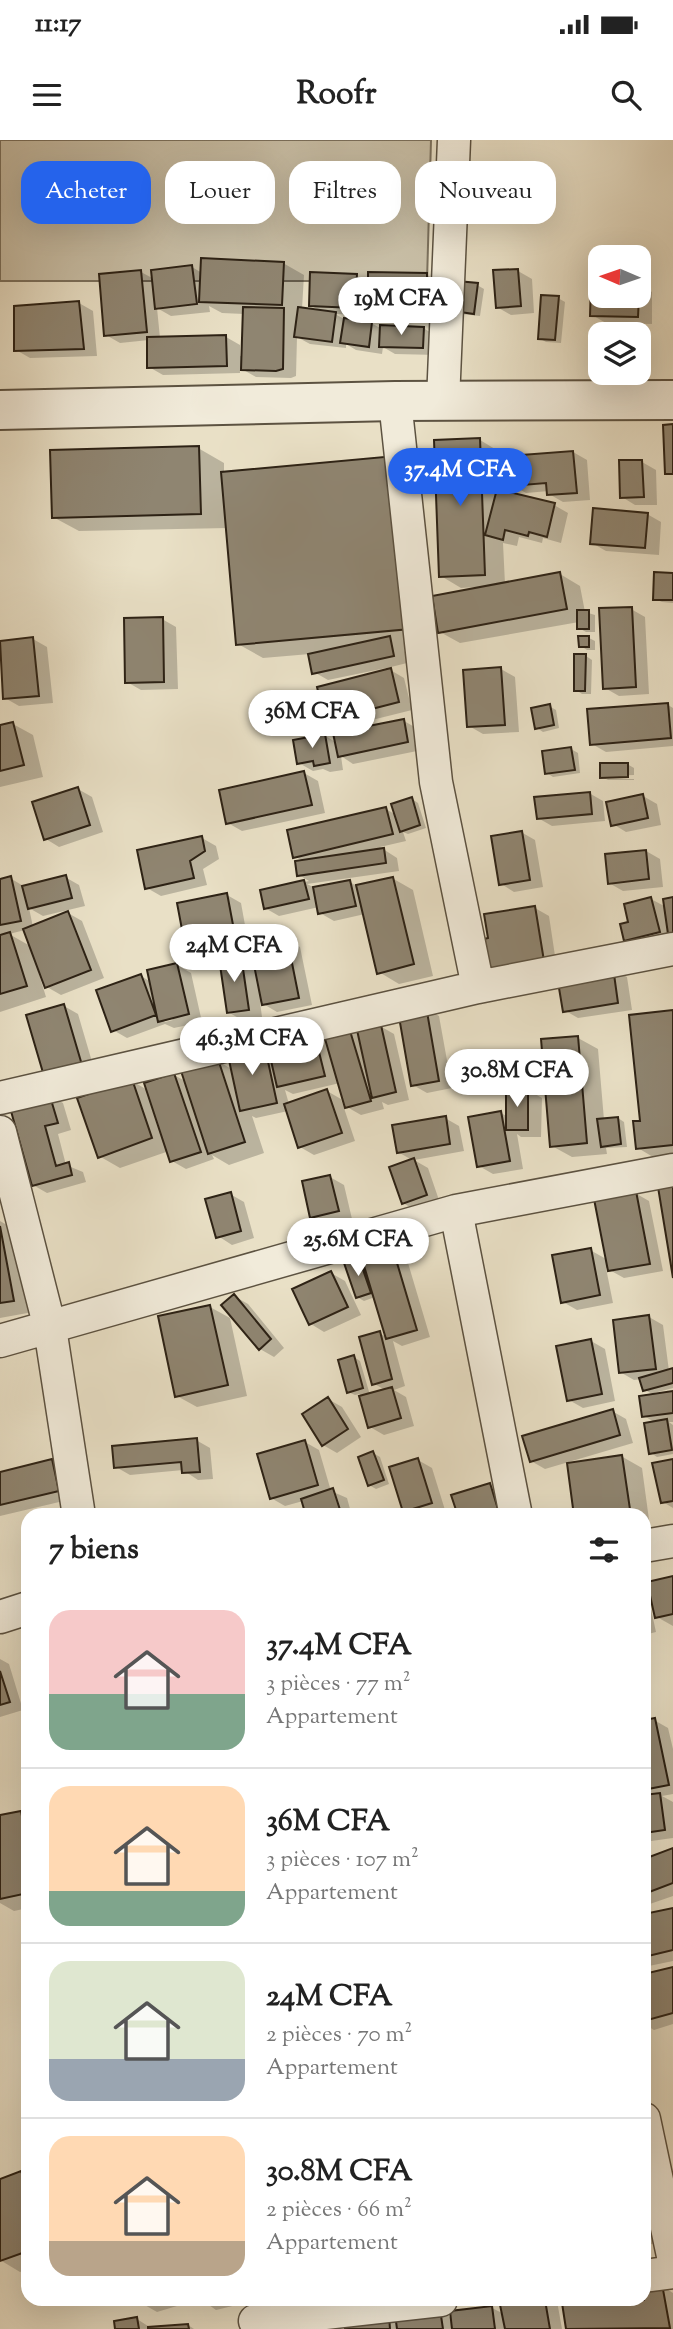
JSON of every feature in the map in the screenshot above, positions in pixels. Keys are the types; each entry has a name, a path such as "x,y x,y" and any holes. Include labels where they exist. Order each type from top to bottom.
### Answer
{"street":[{"path":"443,401 454,140"},
{"path":"0,410 395,401 673,400"},
{"path":"395,401 436,782 478,987"},
{"path":"0,1098 478,987 673,949"},
{"path":"0,1132 50,1328 78,1508"},
{"path":"0,1341 456,1212 673,1170"},
{"path":"456,1212 514,1508"},
{"path":"651,1545 673,1541"},
{"path":"0,1617 21,1610"},
{"path":"651,2152 673,2256"},
{"path":"651,2275 673,2273"},
{"path":"254,2317 375,2306"}],"shaded area":[{"path":"0,140 431,140 430,161 415,161 415,224 429,224 427,281 0,281"}],"building":[{"path":"201,258 284,262 282,305 199,302"},
{"path":"192,265 197,304 155,309 151,270"},
{"path":"518,269 521,306 496,308 493,270"},
{"path":"141,270 147,332 104,336 99,274"},
{"path":"310,272 357,274 355,308 309,306"},
{"path":"368,272 427,273 427,315 368,314"},
{"path":"457,281 478,283 474,314 453,311"},
{"path":"541,295 559,296 555,340 538,339"},
{"path":"79,301 84,349 14,351 14,306"},
{"path":"243,307 284,308 283,369 241,370"},
{"path":"298,307 336,312 332,342 294,337"},
{"path":"590,308 638,308 638,317 590,316"},
{"path":"344,318 372,322 369,347 340,343"},
{"path":"380,325 424,327 423,348 379,347"},
{"path":"226,335 227,366 147,368 147,337"},
{"path":"673,424 673,474 665,474 663,425"},
{"path":"480,438 485,575 439,577 434,440"},
{"path":"199,446 201,514 52,518 50,450"},
{"path":"573,451 577,493 547,495 546,483 510,486 508,456"},
{"path":"395,456 410,629 236,645 221,472"},
{"path":"619,460 642,460 644,497 620,498"},
{"path":"497,489 555,503 547,537 529,532 528,536 505,530 503,540 485,535"},
{"path":"593,508 648,513 645,548 590,544"},
{"path":"560,572 567,609 438,633 432,596"},
{"path":"654,572 673,573 673,600 653,600"},
{"path":"632,607 636,687 603,689 599,608"},
{"path":"577,610 589,610 589,629 577,629"},
{"path":"163,617 164,682 125,683 124,618"},
{"path":"390,636 394,656 312,674 308,654"},
{"path":"578,636 589,636 589,647 579,647"},
{"path":"33,637 39,696 3,699 0,641"},
{"path":"574,654 586,654 585,691 574,691"},
{"path":"501,667 505,725 467,727 463,670"},
{"path":"391,668 399,702 325,721 317,687"},
{"path":"668,703 671,738 590,745 587,709"},
{"path":"550,704 554,725 535,729 531,708"},
{"path":"404,719 408,742 338,757 333,733"},
{"path":"13,722 24,765 0,771 0,725"},
{"path":"325,734 330,763 314,766 313,761 297,764 293,740"},
{"path":"571,747 575,770 545,774 542,751"},
{"path":"600,763 628,763 628,777 600,778"},
{"path":"304,771 312,805 226,824 219,790"},
{"path":"78,787 90,825 44,840 32,802"},
{"path":"590,792 592,814 537,819 534,797"},
{"path":"643,794 648,818 611,826 606,802"},
{"path":"412,797 420,825 400,832 391,804"},
{"path":"386,807 393,834 293,858 287,830"},
{"path":"522,831 530,880 499,885 491,836"},
{"path":"202,836 205,851 190,861 194,878 145,889 137,850"},
{"path":"384,848 386,863 297,876 295,861"},
{"path":"646,850 649,879 608,884 605,854"},
{"path":"66,875 72,898 28,909 22,886"},
{"path":"11,876 21,921 0,925 0,879"},
{"path":"393,877 414,964 377,974 356,885"},
{"path":"304,880 309,899 264,909 260,890"},
{"path":"350,880 356,906 318,914 313,887"},
{"path":"227,893 237,946 187,956 177,903"},
{"path":"651,897 660,932 624,941 620,924 628,922 624,904"},
{"path":"673,897 673,933 668,934 663,899"},
{"path":"535,906 544,961 485,971 480,940 488,938 484,914"},
{"path":"68,911 91,970 45,988 23,929"},
{"path":"10,932 27,986 0,994 0,935"},
{"path":"287,938 299,998 262,1005 250,945"},
{"path":"241,955 249,1010 227,1013 219,958"},
{"path":"177,963 189,1014 158,1022 147,970"},
{"path":"613,967 618,1003 563,1012 557,976"},
{"path":"141,974 156,1015 111,1032 96,990"},
{"path":"64,1004 82,1065 44,1076 26,1015"},
{"path":"426,1006 439,1081 411,1086 398,1011"},
{"path":"673,1010 673,1145 636,1149 633,1121 640,1121 629,1015"},
{"path":"348,1024 371,1101 345,1108 323,1032"},
{"path":"381,1025 396,1092 372,1098 357,1030"},
{"path":"314,1032 325,1076 277,1087 267,1043"},
{"path":"578,1036 587,1143 550,1147 541,1039"},
{"path":"264,1043 277,1103 240,1111 227,1051"},
{"path":"218,1059 245,1142 208,1154 181,1071"},
{"path":"174,1073 201,1152 170,1162 144,1083"},
{"path":"132,1079 152,1138 98,1158 77,1098"},
{"path":"528,1088 528,1130 506,1130 506,1089"},
{"path":"327,1089 342,1133 298,1148 284,1104"},
{"path":"49,1093 58,1123 45,1126 56,1166 69,1162 72,1175 32,1186 9,1104"},
{"path":"501,1111 510,1161 477,1167 468,1117"},
{"path":"446,1116 450,1144 397,1153 392,1125"},
{"path":"618,1117 621,1144 601,1147 597,1119"},
{"path":"414,1158 427,1195 402,1204 389,1167"},
{"path":"330,1175 339,1211 310,1218 302,1181"},
{"path":"673,1178 673,1278 657,1181"},
{"path":"636,1191 650,1264 608,1271 594,1199"},
{"path":"231,1192 241,1231 216,1238 205,1199"},
{"path":"0,1226 14,1301 0,1303"},
{"path":"389,1236 417,1330 386,1339 358,1246"},
{"path":"591,1248 600,1295 561,1303 552,1255"},
{"path":"359,1258 371,1293 356,1298 344,1263"},
{"path":"331,1271 348,1307 309,1325 292,1289"},
{"path":"234,1294 271,1339 259,1350 221,1305"},
{"path":"210,1305 228,1385 175,1397 158,1316"},
{"path":"649,1315 656,1369 619,1373 613,1320"},
{"path":"380,1331 392,1379 372,1385 359,1337"},
{"path":"591,1339 602,1394 567,1401 556,1346"},
{"path":"354,1355 363,1388 347,1393 338,1360"},
{"path":"673,1368 673,1383 643,1391 639,1378"},
{"path":"392,1387 401,1418 368,1428 359,1396"},
{"path":"673,1391 673,1413 642,1417 639,1396"},
{"path":"328,1397 348,1429 322,1446 302,1414"},
{"path":"613,1409 620,1435 530,1462 522,1436"},
{"path":"667,1419 672,1450 649,1454 644,1423"},
{"path":"197,1438 200,1472 182,1473 181,1462 114,1468 112,1446"},
{"path":"305,1440 318,1485 270,1499 257,1454"},
{"path":"373,1451 384,1480 368,1486 358,1457"},
{"path":"622,1455 630,1508 573,1508 567,1463"},
{"path":"418,1458 432,1503 416,1508 402,1508 389,1467"},
{"path":"52,1459 59,1491 0,1505 0,1472"},
{"path":"673,1459 673,1501 661,1503 652,1463"},
{"path":"490,1483 498,1508 455,1508 451,1495"},
{"path":"333,1488 339,1508 304,1508 301,1499"},
{"path":"673,1576 673,1614 655,1618 651,1581"},
{"path":"0,1671 10,1702 0,1705"},
{"path":"655,1718 669,1785 651,1788 651,1719"},
{"path":"660,1793 665,1830 651,1832 651,1794"},
{"path":"21,1811 21,1894 0,1899 0,1815"},
{"path":"673,1848 673,1883 651,1891 651,1856"},
{"path":"673,1908 673,1950 651,1955 651,1913"},
{"path":"673,1967 673,2013 651,2019 651,1972"},
{"path":"21,2171 21,2254 0,2261 0,2179"},
{"path":"662,2284 670,2328 566,2329 562,2306 651,2306 651,2286"},
{"path":"492,2306 495,2329 452,2329 450,2311"},
{"path":"500,2306 546,2306 550,2329 505,2329"},
{"path":"440,2309 443,2329 397,2329 395,2314"},
{"path":"389,2315 390,2329 345,2329 344,2317"},
{"path":"137,2317 139,2329 115,2329 114,2321"},
{"path":"188,2324 189,2329 148,2329 148,2327"}]}
